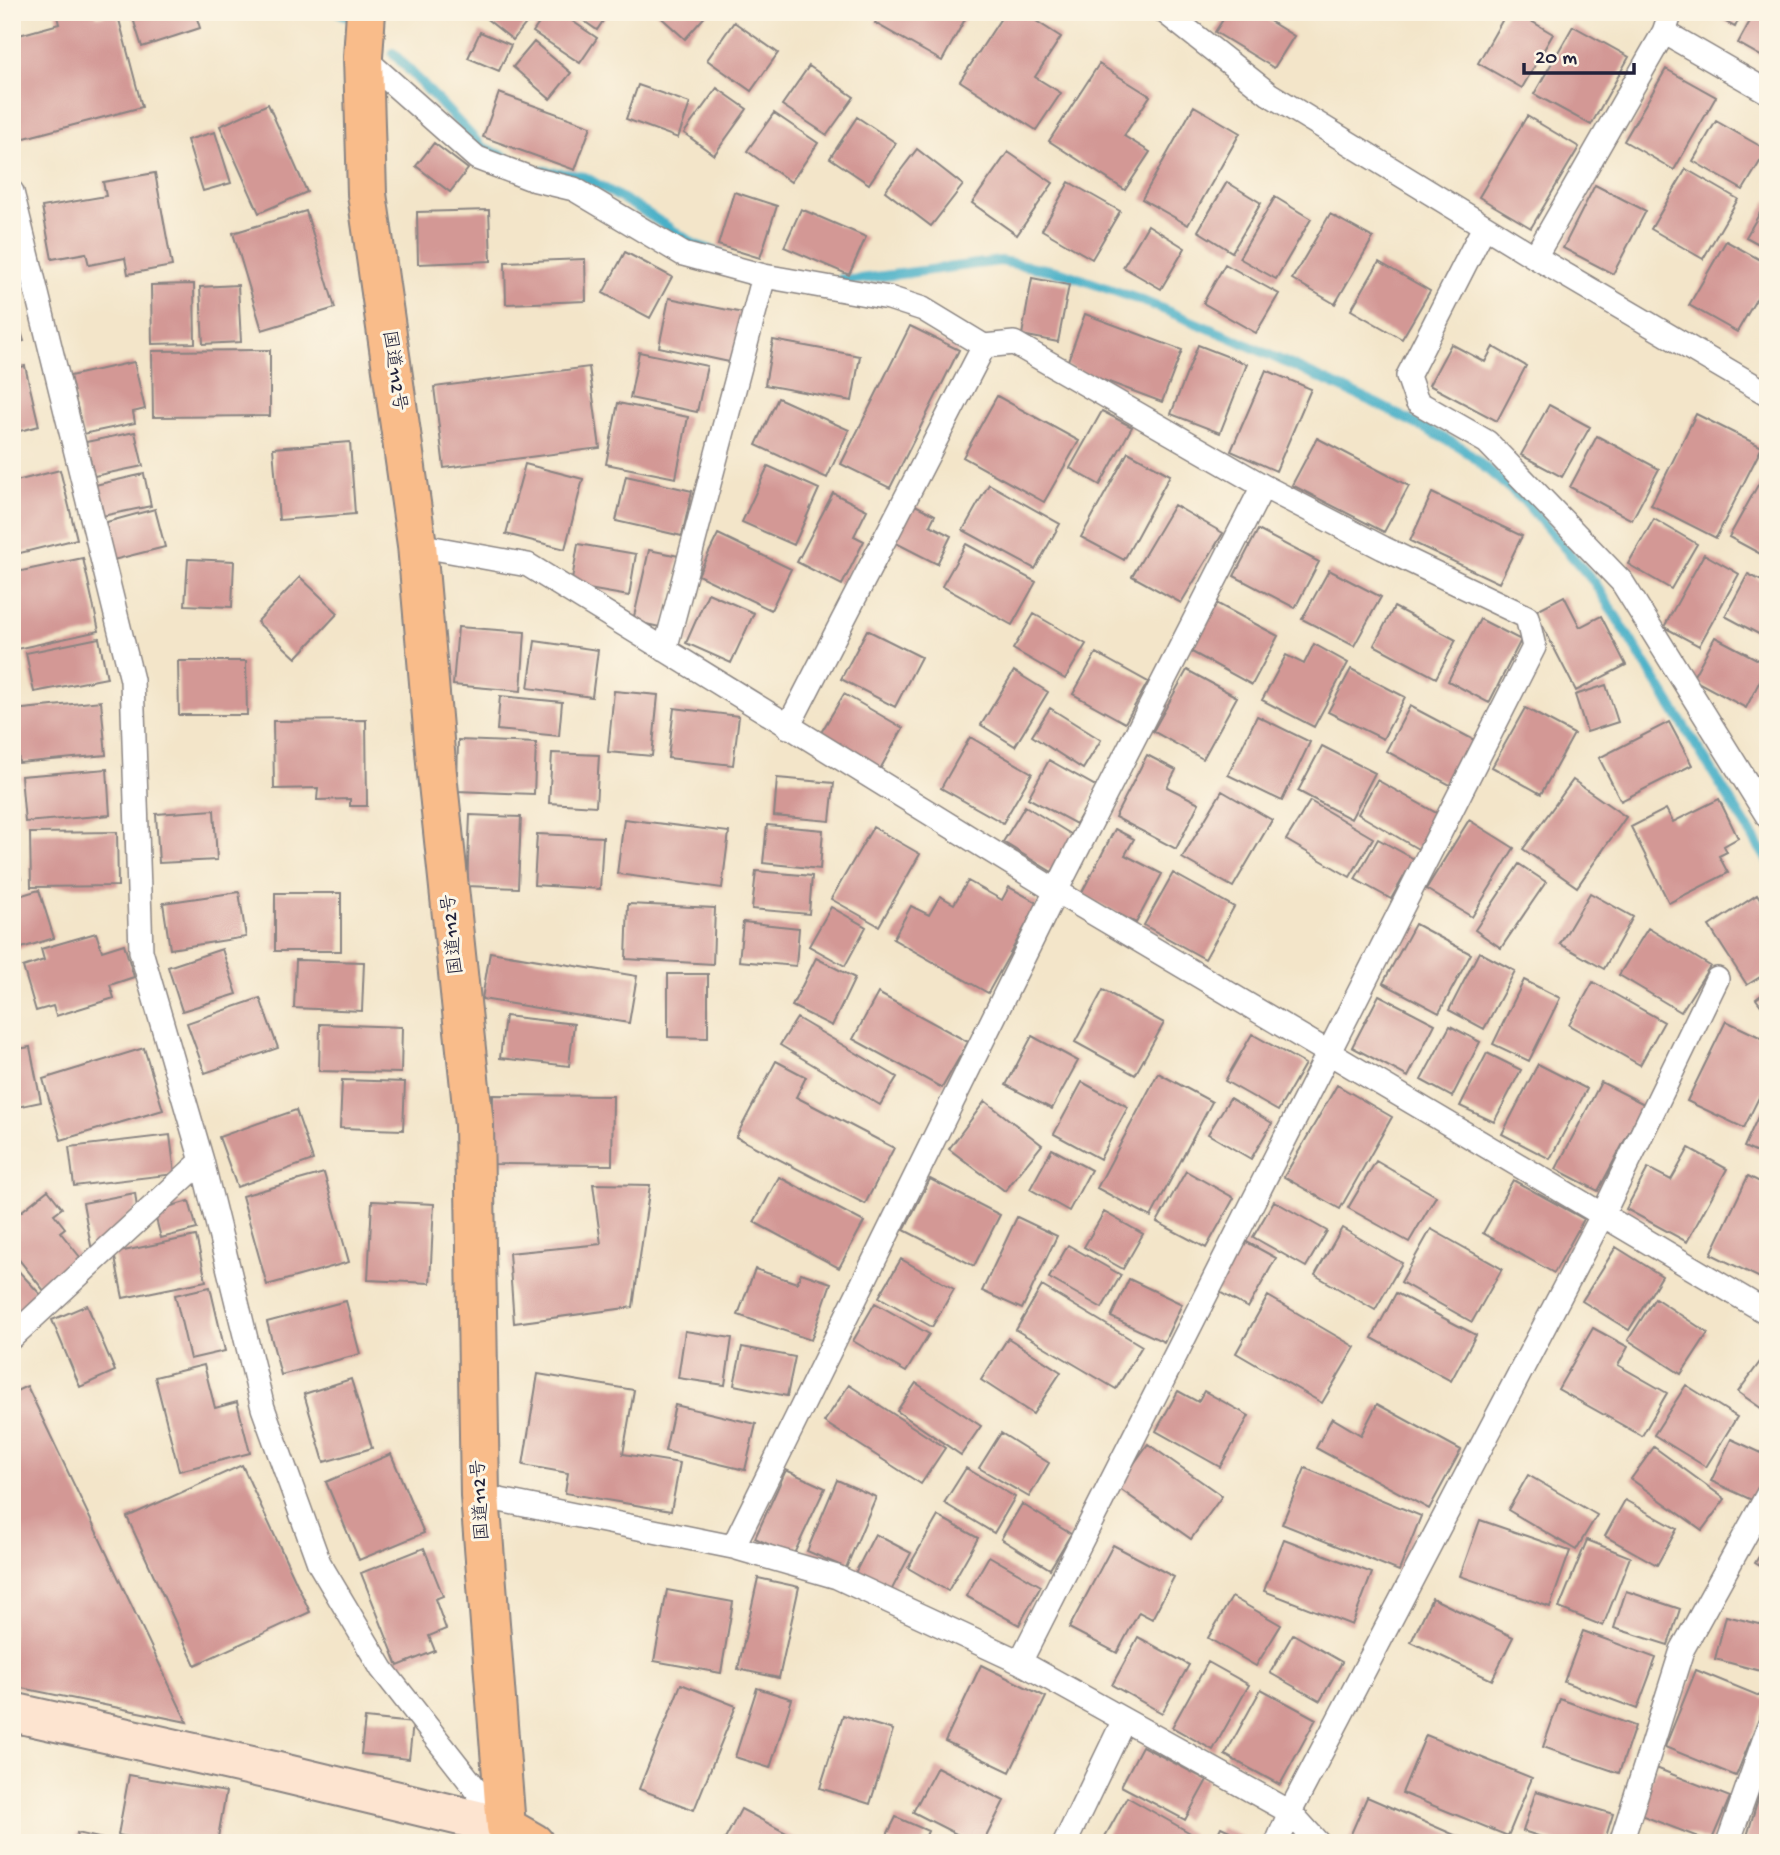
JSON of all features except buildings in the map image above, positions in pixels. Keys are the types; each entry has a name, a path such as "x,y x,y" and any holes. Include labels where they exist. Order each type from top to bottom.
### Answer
{"highway":[{"name":"国道112号","path":"366,12 363,57 367,194 418,545 437,774 474,1125 480,1496 515,1838"}],"street":[{"path":"12,1712 274,1771 515,1838"}],"lane":[{"path":"1165,12 1269,94 1485,227 1768,394"},
{"path":"1535,257 1667,22 1768,92"},
{"path":"363,57 477,158 532,179 574,189 683,254 764,276 890,298 923,309 984,346 1014,343 1263,486 1383,548 1527,617 1534,647 1020,1662"},
{"path":"12,192 132,680 141,951 202,1161 262,1408 319,1563 382,1669 515,1838"},
{"path":"1485,227 1408,376 1417,402 1487,442 1622,582 1768,817"},
{"path":"665,650 764,276"},
{"path":"788,727 984,346"},
{"path":"733,1547 1056,891 1263,486"},
{"path":"418,545 528,565 1056,891 1768,1313"},
{"path":"1277,1843 1290,1812 1603,1213 1717,979"},
{"path":"12,1337 202,1161"},
{"path":"1621,1843 1682,1650 1768,1494"},
{"path":"480,1496 733,1547 837,1577 1020,1662 1290,1812 1318,1843"},
{"path":"1065,1843 1124,1720"},
{"path":"1728,1843 1768,1729"}],"waterway":[{"path":"338,12 347,16"},
{"path":"393,53 482,147 505,157"},
{"path":"543,171 585,177 695,245 720,253"},
{"path":"841,279 853,280 1000,261 1061,272 1143,301 1232,338 1375,403 1461,447 1524,501 1595,583 1768,861"}]}
